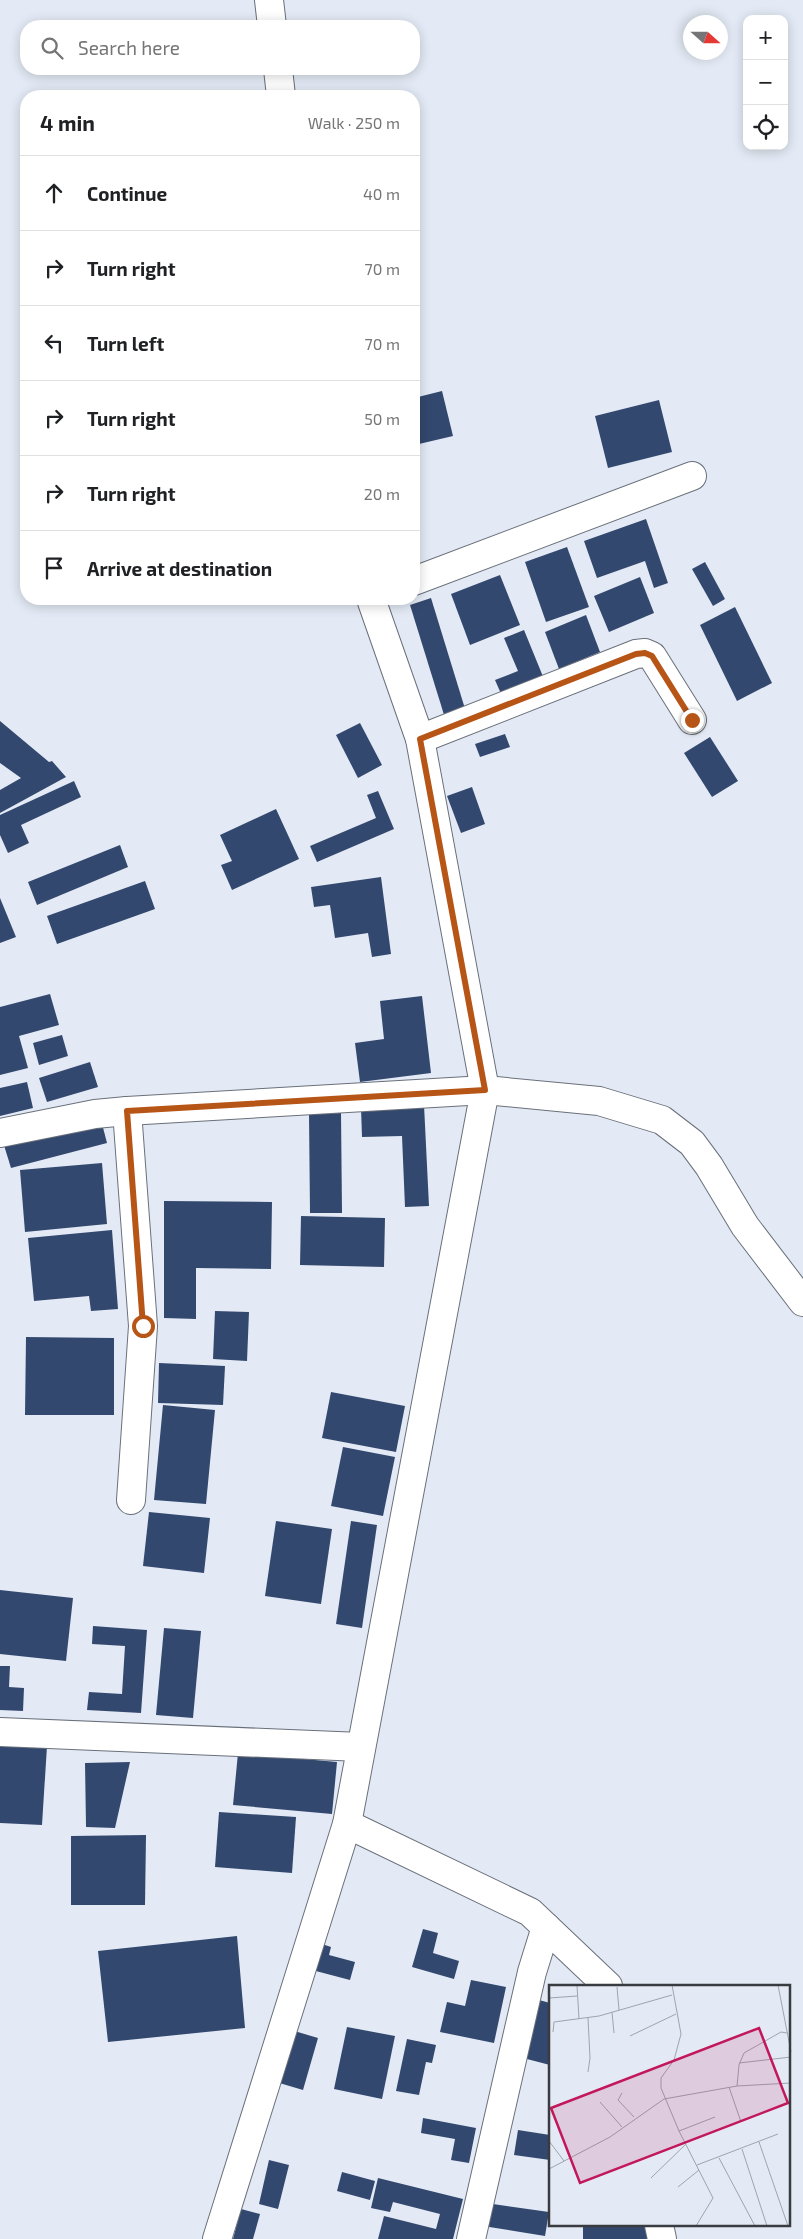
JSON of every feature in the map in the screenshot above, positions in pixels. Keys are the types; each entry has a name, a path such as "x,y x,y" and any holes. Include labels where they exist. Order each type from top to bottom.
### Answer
{"street":[{"path":"269,0 271,20"},
{"path":"279,75 280,90"},
{"path":"420,579 692,476"},
{"path":"217,2239 347,1824 485,1090 420,739 373,605"},
{"path":"420,739 636,654 645,653 652,656 692,720"},
{"path":"0,1133 95,1114 127,1111 485,1090 599,1101 662,1120 692,1143 709,1166 745,1226 803,1302"},
{"path":"127,1111 143,1326 130,1500"},
{"path":"0,1732 361,1747"},
{"path":"347,1824 530,1912 607,1985"},
{"path":"471,2239 532,1972 546,1927"},
{"path":"659,2226 662,2239"}],"building":[{"path":"442,391 453,436 420,444 420,396"},
{"path":"659,400 672,452 608,468 595,416"},
{"path":"646,519 668,583 654,588 645,561 597,578 584,541"},
{"path":"567,547 589,607 546,622 525,562"},
{"path":"705,562 725,599 713,606 692,569"},
{"path":"500,575 520,625 470,645 451,594"},
{"path":"640,577 654,613 609,632 594,596"},
{"path":"431,598 466,712 445,718 410,605 420,605 420,602"},
{"path":"735,607 772,683 737,701 700,625"},
{"path":"586,615 600,652 559,669 545,632"},
{"path":"524,630 544,679 502,696 495,680 518,671 504,638"},
{"path":"0,721 49,762 52,761 66,777 0,813 0,790 21,778 0,763"},
{"path":"360,723 382,765 358,778 336,735"},
{"path":"505,734 510,747 480,757 475,744"},
{"path":"710,737 738,781 712,797 684,753"},
{"path":"74,781 81,797 21,825 29,843 8,853 0,835 0,815"},
{"path":"472,787 485,824 461,833 447,796"},
{"path":"378,791 394,829 317,862 310,846 376,818 367,795"},
{"path":"276,809 299,859 232,890 221,865 232,861 220,835"},
{"path":"120,845 128,867 37,905 28,882"},
{"path":"381,877 391,954 372,957 368,933 335,938 330,905 314,907 311,887"},
{"path":"145,881 155,909 57,944 47,916"},
{"path":"0,898 16,937 0,943"},
{"path":"50,994 59,1025 19,1036 28,1068 0,1075 0,1007"},
{"path":"422,996 431,1073 360,1082 355,1043 384,1039 380,1001"},
{"path":"62,1035 68,1056 39,1065 33,1043"},
{"path":"90,1062 98,1087 47,1102 39,1078"},
{"path":"27,1082 33,1108 0,1116 0,1088"},
{"path":"424,1105 429,1206 405,1207 402,1136 362,1137 361,1108"},
{"path":"341,1113 342,1213 310,1213 309,1114"},
{"path":"100,1116 107,1143 11,1168 3,1142"},
{"path":"102,1163 107,1224 25,1232 20,1170"},
{"path":"164,1201 272,1202 271,1269 196,1268 196,1319 164,1318"},
{"path":"301,1216 385,1218 384,1267 300,1265"},
{"path":"112,1230 118,1309 91,1311 89,1296 34,1301 28,1238"},
{"path":"215,1311 249,1312 247,1361 213,1359"},
{"path":"26,1337 114,1338 114,1415 25,1415"},
{"path":"159,1363 225,1366 223,1405 158,1403"},
{"path":"331,1392 405,1406 396,1452 322,1438"},
{"path":"163,1405 215,1410 206,1504 154,1500"},
{"path":"343,1447 395,1457 383,1516 331,1506"},
{"path":"149,1512 210,1518 204,1573 143,1566"},
{"path":"276,1521 332,1529 321,1604 265,1596"},
{"path":"351,1521 377,1525 362,1628 336,1624"},
{"path":"0,1590 73,1598 66,1661 0,1654"},
{"path":"93,1626 147,1630 141,1713 87,1710 89,1692 122,1694 125,1646 92,1644"},
{"path":"164,1628 201,1631 193,1718 156,1715"},
{"path":"0,1666 10,1666 9,1687 24,1688 23,1711 0,1710"},
{"path":"0,1743 47,1746 42,1825 0,1823"},
{"path":"238,1753 337,1762 332,1814 233,1805"},
{"path":"130,1762 115,1828 86,1827 85,1763"},
{"path":"219,1812 296,1817 292,1873 215,1867"},
{"path":"146,1835 145,1905 71,1905 71,1836"},
{"path":"423,1929 438,1933 433,1953 459,1961 454,1979 412,1967"},
{"path":"237,1936 245,2028 108,2042 98,1951"},
{"path":"319,1943 331,1947 329,1955 355,1962 350,1980 312,1970"},
{"path":"471,1980 506,1987 494,2043 440,2032 447,2002 465,2006"},
{"path":"539,2000 549,2003 549,2065 523,2058"},
{"path":"347,2027 395,2036 382,2099 334,2089"},
{"path":"291,2030 318,2038 303,2090 276,2082"},
{"path":"407,2039 436,2045 432,2063 426,2062 419,2095 396,2091"},
{"path":"423,2118 476,2128 469,2163 451,2160 455,2139 421,2133"},
{"path":"518,2130 549,2135 549,2160 514,2155"},
{"path":"269,2160 289,2165 278,2209 259,2204"},
{"path":"342,2172 375,2181 370,2200 337,2191"},
{"path":"378,2178 463,2199 453,2239 378,2239 384,2216 436,2229 440,2214 393,2202 390,2212 371,2208"},
{"path":"486,2203 549,2212 545,2236 483,2226"},
{"path":"241,2209 260,2214 253,2239 233,2239"},
{"path":"583,2226 651,2226 651,2239 583,2239"}],"route":[{"path":"143,1326 127,1111 485,1090 420,739 636,654 645,653 652,656 692,720"}]}
